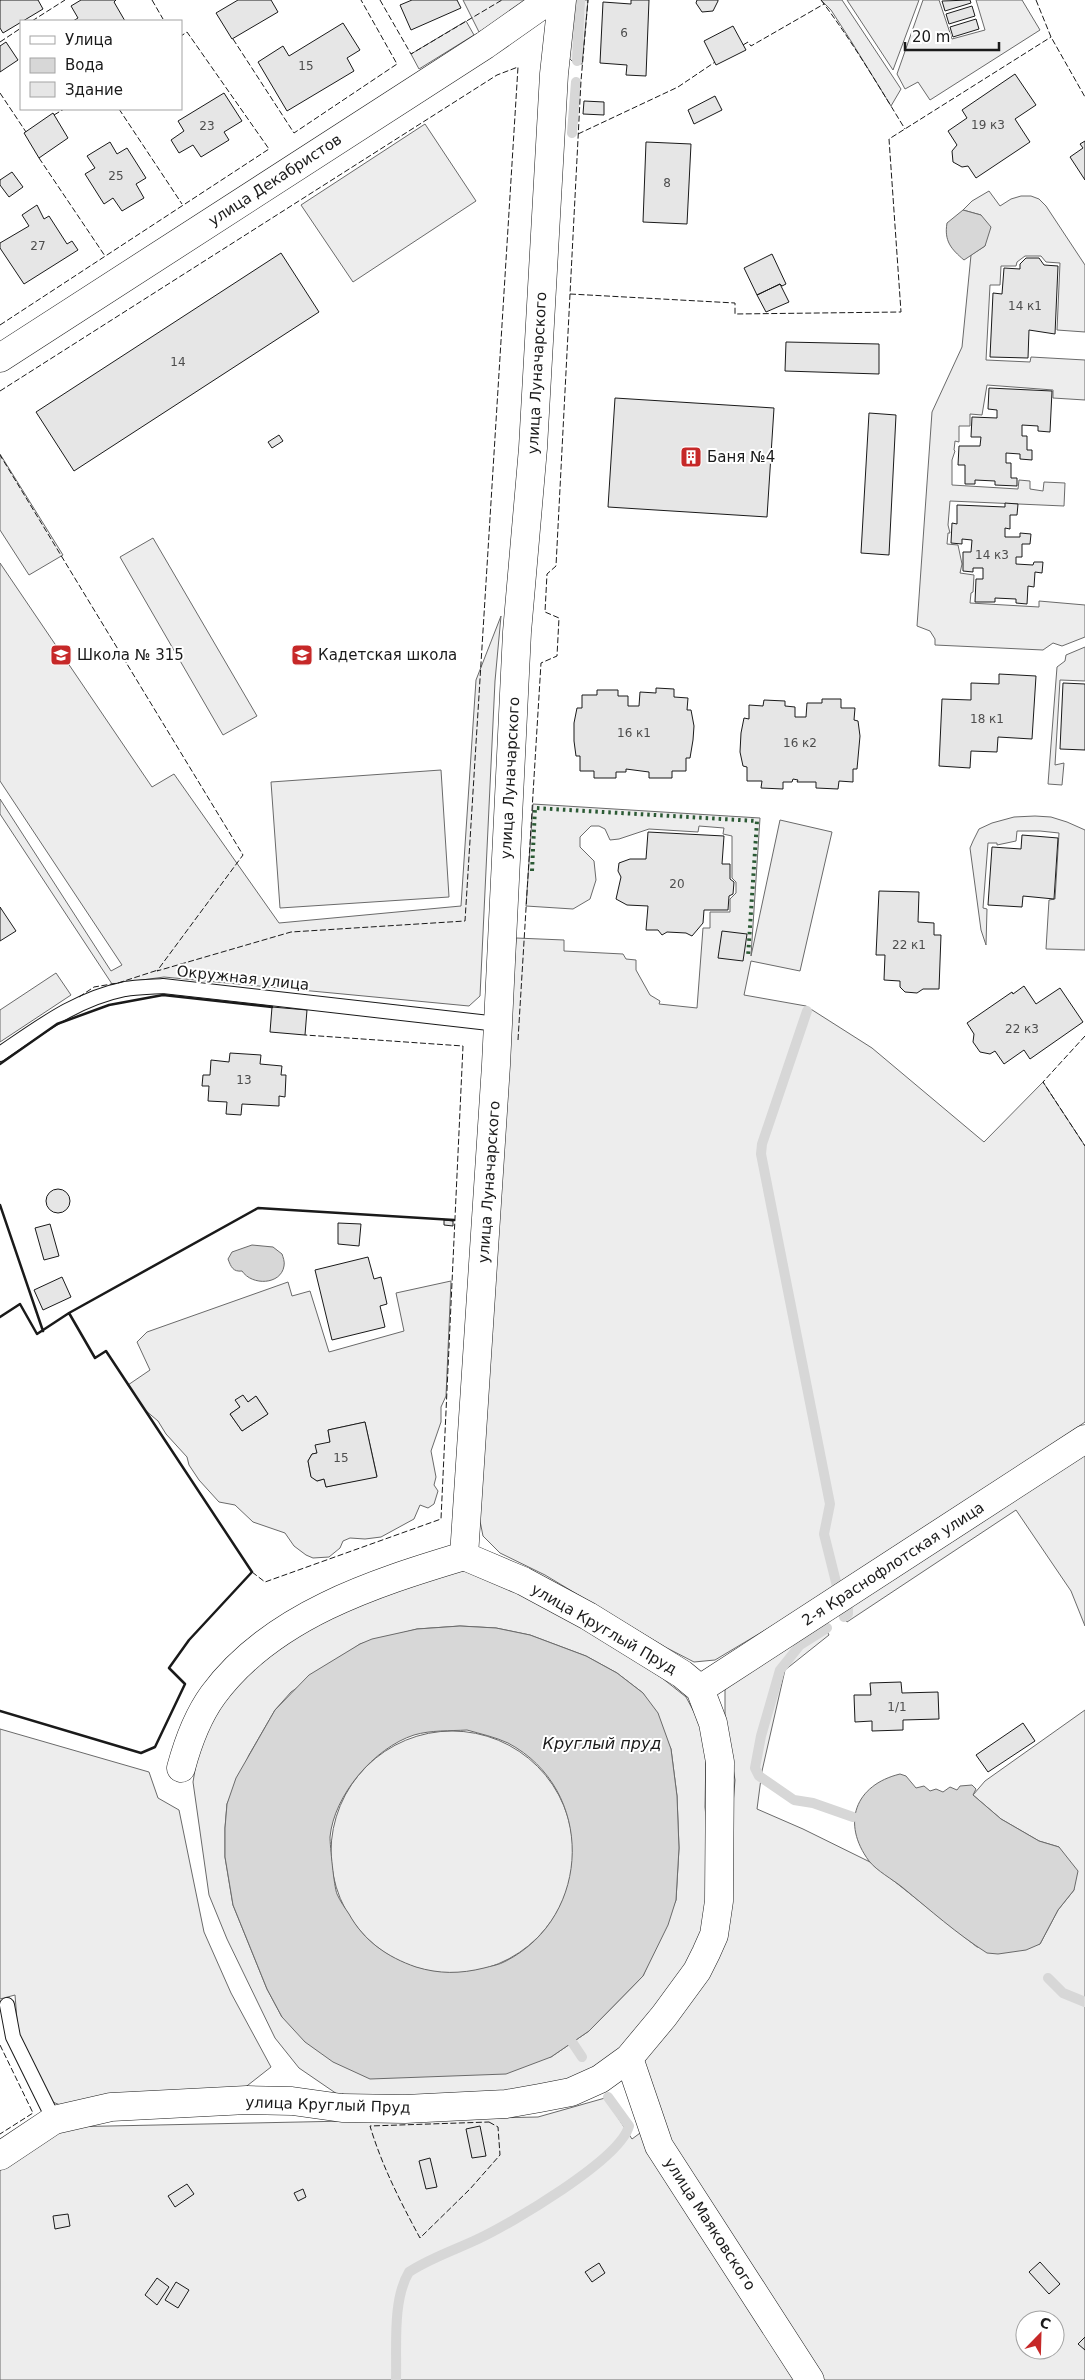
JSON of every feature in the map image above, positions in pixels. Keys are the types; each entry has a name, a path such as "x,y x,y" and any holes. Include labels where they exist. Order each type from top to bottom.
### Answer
{"street":[{"name":"улица Декабристов","path":"0,358 485,45 549,0"},
{"name":"улица Луначарского","path":"464,1556 498,1024 516,661 533,448 554,74 562,0"},
{"name":"2-я Краснофлотская улица","path":"700,1689 1085,1439"},
{"name":"улица Круглый Пруд","path":"54,2120 111,2107 247,2100 292,2101 342,2108 405,2109 506,2104 571,2092 600,2079 629,2058 696,1971 714,1935 719,1901 720,1762 713,1723 700,1689 682,1674 588,1616 494,1567 464,1556"},
{"path":"181,1768 188,1743 212,1697 228,1676 255,1651 298,1622 357,1593 404,1574 464,1556"},
{"name":"улица Маяковского","path":"629,2058 660,2146 810,2380"},
{"path":"0,2156 54,2120"}],"lane":[{"name":"Окружная улица","path":"0,1054 58,1014 79,1003 126,989 163,986 498,1024"},
{"path":"8,2005 13,2037 54,2120"}],"shaded area":[{"path":"463,0 531,0 479,32"},
{"path":"572,0 588,0 582,64 574,63 569,58"},
{"path":"821,0 842,0 901,89 891,106 831,10"},
{"path":"847,0 919,0 893,70"},
{"path":"923,0 939,0 952,39 985,30 976,0 1022,0 1040,30 930,100 918,82 905,89 897,74"},
{"path":"466,21 474,35 419,69 411,54"},
{"path":"425,124 476,201 353,282 301,205"},
{"path":"989,191 1000,206 1011,199 1021,196 1031,196 1039,199 1046,206 1085,265 1085,332 1057,330 1060,263 1046,262 1041,256 1025,256 1017,262 1016,266 1001,266 1000,285 990,285 986,360 1030,362 1031,357 1085,360 1085,400 1053,398 1053,390 987,385 982,415 970,414 970,426 959,426 959,442 955,441 955,451 952,460 952,485 1018,489 1019,480 1030,481 1030,489 1043,491 1044,482 1065,483 1064,506 950,501 948,525 950,533 948,533 947,544 958,545 962,564 960,573 974,575 970,603 1039,607 1039,601 1085,605 1085,637 1062,646 1053,643 1043,650 935,645 935,639 930,631 917,626 932,412 962,347 971,255 985,246 981,215 963,210 972,201"},
{"path":"0,454 63,555 29,575 0,530"},
{"path":"153,538 257,716 223,735 120,557"},
{"path":"0,563 152,787 174,774 279,923 461,906 476,680 501,616 495,681 480,996 469,1006 164,977 112,984 0,814 0,799 111,971 122,965 0,781"},
{"path":"1085,647 1085,681 1060,680 1055,765 1064,763 1062,785 1048,784 1057,667 1065,661 1066,655"},
{"path":"441,770 449,897 280,908 271,782"},
{"path":"533,804 760,818 751,956 780,820 832,832 800,971 751,961 744,995 806,1006 872,1048 984,1142 1043,1082 1085,1146 1085,1422 921,1537 715,1660 694,1662 667,1648 545,1575 500,1553 483,1536 479,1516 516,938 564,940 564,951 623,954 626,959 636,960 636,970 650,995 660,1001 659,1004 697,1008 703,928 710,928 710,912 730,912 730,899 736,893 736,882 732,878 732,836 723,834 724,828 699,826 698,832 649,829 610,840 605,829 599,826 591,826 580,837 580,847 594,861 596,880 590,899 573,909 526,906"},
{"path":"1014,817 1051,817 1085,830 1085,950 1046,949 1049,900 1055,899 1059,833 1040,831 1017,831 1016,841 997,845 997,843 988,843 983,908 987,909 986,945 981,930 970,848 979,829"},
{"path":"56,973 71,995 0,1042 0,1010"},
{"path":"451,1281 446,1396 441,1407 441,1422 431,1451 436,1477 434,1485 438,1491 434,1504 428,1508 420,1505 414,1519 381,1537 350,1538 343,1541 340,1548 329,1557 313,1558 306,1555 294,1546 285,1533 253,1522 235,1505 219,1502 199,1480 189,1465 187,1457 166,1434 158,1421 145,1410 128,1385 150,1370 137,1342 147,1332 288,1282 292,1296 310,1291 329,1352 404,1331 396,1293","holes":["243,1396 248,1402 256,1396 268,1414 242,1431 230,1414 240,1407 236,1400","365,1422 377,1476 326,1487 324,1479 317,1481 311,1476 308,1461 312,1454 317,1453 330,1442 328,1430"]},
{"path":"1085,1445 1085,1626 1071,1591 1016,1510 847,1622 839,1610"},
{"path":"454,1571 467,1571 525,1590 662,1678 686,1697 700,1723 706,1754 705,1807 710,1905 703,1937 674,1985 617,2052 572,2080 508,2094 357,2100 337,2094 299,2068 275,2038 227,1939 209,1895 193,1782 198,1752 217,1706 283,1642 323,1618","holes":["460,1626 496,1628 530,1635 586,1656 617,1673 643,1693 671,1749 677,1796 679,1848 676,1900 643,1976 589,2031 551,2057 282,2017 267,1989 233,1905 225,1857 227,1804 249,1755 275,1710 291,1692 360,1644 417,1629"]},
{"path":"822,1621 829,1635 785,1670 762,1771 757,1809 870,1862 977,1947 1040,1944 1058,1910 1074,1890 1059,1847 1039,1841 1001,1819 973,1795 985,1781 1085,1710 1085,2380 0,2380 0,2169 62,2127 538,2117 605,2098 632,2139 655,2122 644,2062 699,1984 728,1865 735,1780 725,1720 725,1690 748,1667"},
{"path":"0,1729 149,1772 158,1798 179,1810 204,1932 231,1993 271,2067 243,2089 63,2106 50,2101 18,2032 15,1995 0,1999"},
{"path":"452,1731 476,1733 498,1740 519,1751 538,1766 553,1785 564,1806 571,1828 573,1852 571,1876 564,1898 553,1919 538,1938 519,1953 498,1964 476,1971 452,1973 428,1971 406,1964 385,1953 366,1938 351,1919 340,1898 333,1876 331,1852 333,1828 340,1806 351,1785 366,1766 385,1751 406,1740 428,1733"}],"water":[{"path":"963,210 981,215 991,227 985,246 964,260 955,252 950,244 946,229 947,223"},
{"path":"252,1245 273,1247 282,1254 284,1266 278,1277 272,1280 259,1281 233,1268 228,1259 232,1252"},
{"name":"Круглый пруд","path":"460,1626 496,1628 530,1635 586,1656 617,1673 643,1693 658,1713 671,1749 677,1796 679,1848 676,1900 668,1925 643,1976 589,2031 551,2057 506,2074 370,2079 333,2062 305,2042 282,2017 267,1989 233,1905 225,1857 227,1804 236,1778 275,1710 309,1675 360,1644 372,1639 417,1629","holes":["467,1730 508,1743 536,1764 557,1790 569,1820 572,1852 568,1884 555,1914 535,1941 506,1961 475,1970 433,1971 405,1963 386,1953 369,1940 355,1924 337,1894 333,1875 330,1837 339,1805 348,1790 358,1775 385,1751 399,1741 420,1733"]},
{"path":"900,1774 906,1776 916,1788 924,1786 930,1791 936,1789 943,1792 950,1787 957,1790 960,1786 972,1785 976,1789 973,1795 1001,1819 1039,1841 1059,1847 1078,1871 1074,1890 1058,1910 1040,1944 1026,1950 998,1954 987,1953 954,1930 869,1861 860,1847 856,1833 857,1807 863,1796 872,1787 885,1779"}],"building":[{"path":"0,0 38,0 43,9 25,20 20,20 20,23 3,33 0,28"},
{"path":"81,0 116,0 114,2 124,20 75,20 78,18 71,6"},
{"path":"238,0 271,0 278,12 232,39 216,13"},
{"path":"412,0 457,0 461,8 411,30 400,5"},
{"path":"631,0 649,0 646,76 626,75 627,65 600,63 603,2 631,4"},
{"path":"697,0 718,1 713,11 702,12 696,3"},
{"path":"970,0 971,3 945,11 942,1"},
{"path":"972,6 975,16 949,24 946,14"},
{"path":"976,19 979,29 953,37 950,27"},
{"path":"343,23 360,50 347,58 354,71 287,111 258,62 283,46 289,56"},
{"path":"733,26 746,50 716,65 704,41"},
{"path":"6,42 18,60 0,72 0,46"},
{"path":"1015,74 1036,105 1015,119 1030,142 976,178 968,166 962,167 953,162 952,151 957,145 948,131 967,118 962,110"},
{"path":"224,93 242,121 224,132 229,140 201,157 193,145 179,153 171,140 184,131 178,121"},
{"path":"715,96 722,110 694,124 688,110"},
{"path":"584,101 604,102 604,115 583,114"},
{"path":"53,113 68,138 39,158 24,133"},
{"path":"1085,141 1085,180 1070,157 1083,148 1080,144"},
{"path":"110,142 117,154 127,148 146,178 136,184 144,198 122,211 113,198 104,204 85,174 95,168 87,156"},
{"path":"646,142 691,144 687,224 643,222"},
{"path":"12,172 23,187 9,197 0,185 0,180"},
{"path":"37,205 44,219 49,216 67,244 72,241 78,250 24,284 0,248 0,243 29,226 22,215"},
{"path":"281,253 319,312 74,471 36,412"},
{"path":"772,254 786,284 782,286 780,284 757,295 744,268"},
{"path":"1026,258 1039,258 1044,265 1058,266 1055,334 1029,330 1028,358 990,357 993,293 1002,294 1004,268 1020,269 1020,264"},
{"path":"780,284 789,302 766,312 757,295"},
{"path":"786,342 879,344 879,374 785,371"},
{"path":"989,388 1052,391 1050,432 1038,431 1038,426 1022,425 1022,436 1027,436 1027,450 1032,450 1032,460 1020,459 1020,454 1006,453 1006,463 1011,463 1011,478 1017,478 1017,486 995,485 995,481 975,480 975,484 965,484 965,465 958,465 959,446 980,446 981,437 971,437 972,417 997,418 997,410 988,409"},
{"name":"Баня №4","path":"615,398 774,408 767,517 608,507"},
{"path":"869,413 896,415 889,555 861,553"},
{"path":"279,435 283,441 272,448 268,442"},
{"path":"1005,503 1018,504 1017,515 1010,515 1010,529 1005,528 1005,537 1020,537 1020,533 1031,534 1030,544 1022,544 1022,557 1016,557 1016,564 1033,565 1034,562 1043,562 1042,573 1035,572 1034,587 1028,586 1027,604 1016,603 1016,599 995,598 995,602 975,602 976,579 983,579 983,568 973,568 973,572 963,571 963,552 971,552 972,540 962,539 962,544 951,543 952,523 957,524 957,505 1005,507"},
{"path":"999,674 1036,676 1032,739 998,737 997,752 971,751 970,768 939,766 942,699 971,700 971,683 999,684"},
{"path":"1063,683 1085,684 1085,750 1060,749"},
{"path":"656,688 674,689 674,697 688,698 687,710 691,710 694,726 690,758 686,758 686,771 672,771 672,778 649,778 649,772 626,769 626,772 616,772 616,778 594,778 594,771 580,771 580,756 576,756 574,741 574,723 577,708 582,708 582,695 597,695 597,690 618,690 618,696 628,696 628,706 639,706 640,692 656,693"},
{"path":"822,699 841,699 841,708 855,708 854,720 858,721 860,736 857,769 853,769 853,782 839,781 838,789 816,788 816,782 797,782 798,780 793,779 792,782 783,782 783,789 761,788 762,781 747,781 747,767 743,766 740,752 744,718 749,719 749,705 763,706 764,700 785,701 785,706 795,707 795,717 806,717 807,703 822,703"},
{"path":"648,832 724,836 722,864 730,864 730,879 734,882 733,894 729,896 728,910 704,910 703,923 692,936 686,933 667,932 662,935 658,930 646,930 648,906 627,905 616,899 621,877 618,871 619,863 630,859 646,859"},
{"path":"1022,835 1058,838 1054,899 1023,896 1022,907 988,905 992,847 1021,849"},
{"path":"879,891 919,892 918,922 934,923 934,935 941,935 939,989 923,989 917,993 905,992 900,987 900,981 884,980 885,955 876,955"},
{"path":"0,907 16,931 0,941"},
{"path":"722,931 747,934 743,961 718,958"},
{"path":"1024,986 1036,1004 1060,988 1083,1022 1030,1059 1024,1050 1004,1064 995,1051 990,1054 980,1052 973,1042 974,1034 967,1023 1012,992 1013,994"},
{"path":"272,1007 307,1010 305,1035 270,1032"},
{"path":"230,1053 261,1055 260,1064 282,1066 281,1075 286,1075 285,1097 279,1096 279,1106 242,1104 241,1115 226,1114 227,1102 208,1101 209,1086 202,1086 203,1075 210,1075 211,1060 229,1062"},
{"path":"58,1189 63,1190 69,1196 69,1206 63,1212 58,1213 53,1212 47,1206 46,1201 47,1196 53,1190"},
{"path":"444,1220 453,1221 453,1226 444,1225"},
{"path":"338,1223 361,1224 359,1246 338,1244"},
{"path":"50,1224 59,1256 44,1260 35,1228"},
{"path":"368,1257 374,1279 381,1277 387,1304 380,1306 385,1327 332,1340 315,1270"},
{"path":"62,1277 71,1297 43,1310 34,1290"},
{"path":"243,1395 248,1402 256,1396 268,1414 242,1431 230,1414 240,1407 235,1400"},
{"path":"365,1422 377,1477 326,1487 324,1479 317,1481 311,1477 308,1461 312,1454 317,1453 315,1445 330,1442 328,1430"},
{"path":"901,1682 902,1693 938,1692 939,1719 903,1720 903,1730 872,1731 872,1721 855,1722 854,1695 871,1695 870,1683"},
{"path":"1023,1723 1035,1741 988,1772 976,1755"},
{"path":"480,2126 486,2156 472,2158 466,2129"},
{"path":"430,2158 437,2187 426,2189 419,2161"},
{"path":"187,2184 194,2194 175,2207 168,2196"},
{"path":"303,2189 306,2197 298,2201 294,2193"},
{"path":"68,2214 70,2226 55,2229 53,2216"},
{"path":"1040,2262 1060,2284 1049,2294 1029,2272"},
{"path":"599,2263 605,2273 592,2282 585,2272"},
{"path":"157,2278 169,2287 157,2305 145,2295"},
{"path":"176,2282 189,2290 178,2308 165,2300"},
{"path":"1085,2337 1085,2350 1078,2344"}],"waterway":[{"path":"577,61 580,0"},
{"path":"572,133 576,82"},
{"path":"807,1011 762,1144 761,1154 830,1504 824,1534 837,1586"},
{"path":"844,1617 848,1614 848,1608"},
{"path":"827,1628 800,1645 780,1670 761,1736 755,1768 759,1776 794,1800 813,1803 853,1817"},
{"path":"1048,1978 1063,1993 1085,2002"},
{"path":"572,2042 582,2057"},
{"path":"396,2380 396,2324 400,2296 409,2272 514,2220 562,2190 606,2156 621,2140 629,2126 608,2097"}],"hedge":[{"path":"532,871 535,808 757,821 748,957"}],"fence":[{"path":"34,20 65,0"},
{"path":"152,0 163,19"},
{"path":"233,39 294,133 397,64 361,0"},
{"path":"380,0 411,54 502,0"},
{"path":"518,1040 541,663 557,656 559,618 545,612 547,574 556,566 581,81 588,0"},
{"path":"821,0 854,47 905,129"},
{"path":"1036,0 1051,37 1085,97"},
{"path":"743,45 748,42 751,46 824,4"},
{"path":"0,42 20,29"},
{"path":"0,325 269,149 187,32 182,35"},
{"path":"570,294 735,303 735,314 901,312 889,139 1051,37"},
{"path":"578,134 678,87 715,62"},
{"path":"0,391 497,75 518,67 465,921 291,932 157,971 243,855 0,455"},
{"path":"0,93 26,132"},
{"path":"54,115 62,110"},
{"path":"120,110 182,204"},
{"path":"39,158 105,256"},
{"path":"79,997 94,987 118,983 158,970"},
{"path":"252,1572 265,1582 441,1519 463,1046 305,1035"},
{"path":"1085,1036 1043,1082 1085,1146"},
{"path":"0,2045 33,2113 0,2134"},
{"path":"489,2122 498,2127 500,2155 470,2189 420,2238 392,2183 370,2126 489,2122"}],"wall":[{"path":"0,1064 57,1024 109,1005 163,995 272,1007"},
{"path":"0,1205 43,1331"},
{"path":"69,1313 258,1208 454,1220"},
{"path":"0,1317 20,1304 37,1334 69,1313 95,1358 106,1351 252,1572 189,1640 169,1668 185,1684 155,1747 141,1753 0,1711"}],"place":[{"name":"Баня №4","path":"691,457"},
{"name":"Школа № 315","path":"61,655"},
{"name":"Кадетская школа","path":"302,655"}]}
